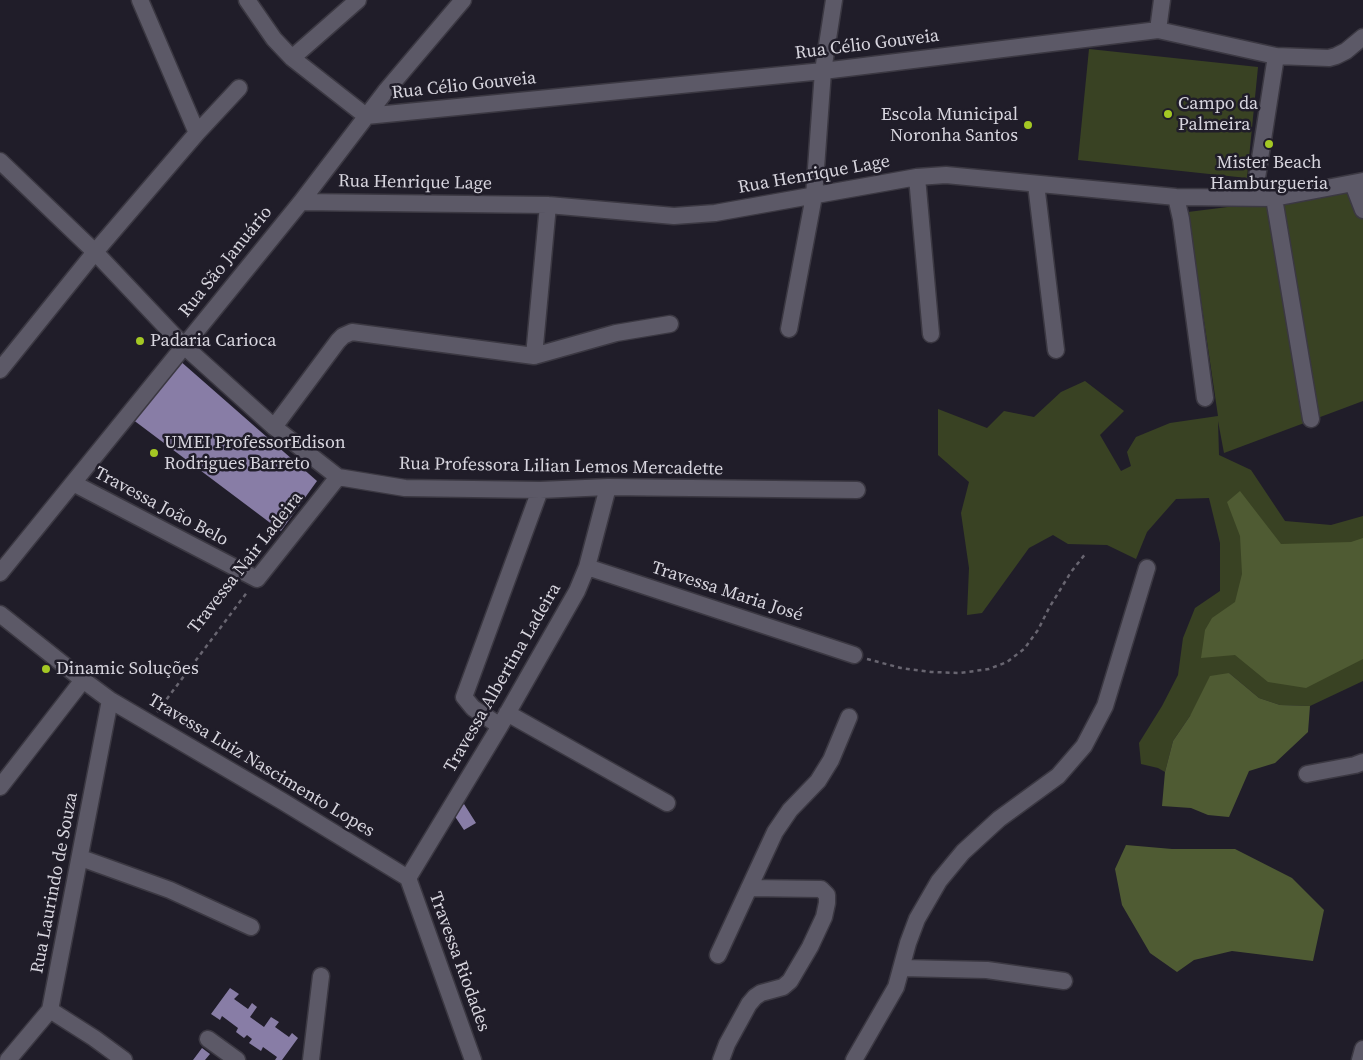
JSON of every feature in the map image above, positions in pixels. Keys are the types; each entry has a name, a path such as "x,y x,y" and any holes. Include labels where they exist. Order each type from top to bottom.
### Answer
{"street":[{"path":"140,0 197,133"},
{"path":"247,0 274,39 292,58 366,116"},
{"path":"292,58 358,0"},
{"name":"Rua São Januário","path":"0,573 183,345 301,202 385,92 463,0"},
{"path":"789,329 814,196 823,71 834,0"},
{"path":"1158,30 1162,0"},
{"name":"Rua Célio Gouveia","path":"366,116 823,71 1158,30 1276,56 1328,58 1346,51 1363,37"},
{"path":"1254,197 1276,56"},
{"path":"0,370 95,252 197,133 239,88"},
{"name":"Rua Professora Lilian Lemos Mercadette","path":"0,161 95,252 183,345 274,427 338,477 405,488 540,490 608,487 857,490"},
{"name":"Rua Henrique Lage","path":"301,202 548,205 674,216 715,213 917,177 946,176 1176,197 1274,198 1358,182"},
{"path":"917,177 931,334"},
{"path":"1358,182 1363,210"},
{"path":"1036,184 1056,350"},
{"path":"1176,197 1181,219 1205,398"},
{"path":"1274,198 1311,419"},
{"path":"534,356 548,205"},
{"path":"274,427 332,348 343,336 352,332 534,356 616,334 670,324"},
{"name":"Travessa Nair Ladeira","path":"256,580 338,477"},
{"name":"Travessa João Belo","path":"74,483 256,580"},
{"name":"Travessa Albertina Ladeira","path":"408,878 504,719 577,591 587,567 608,487"},
{"path":"540,490 464,697 473,708 504,719 666,803"},
{"name":"Travessa Maria José","path":"587,567 854,655"},
{"path":"854,1060 896,987 908,943 917,919 940,881 963,852 1000,819 1058,776 1084,746 1105,706 1147,568"},
{"name":"Travessa Luiz Nascimento Lopes","path":"0,614 110,700 408,878"},
{"path":"0,788 83,680"},
{"name":"Rua Laurindo de Souza","path":"8,1060 50,1010 81,858 110,700"},
{"path":"718,955 775,832 790,810 818,781 831,760 849,718"},
{"path":"1307,774 1363,762"},
{"path":"81,858 170,890 251,927"},
{"name":"Travessa Riodades","path":"408,878 472,1060"},
{"path":"721,1060 749,1004 755,997 761,993 784,987 790,980 810,947 824,917 828,903 827,895 821,889 750,888"},
{"path":"902,968 987,970 1064,981"},
{"path":"311,1060 321,976"},
{"path":"50,1010 124,1060"},
{"path":"208,1039 237,1060"},
{"path":"1360,1060 1363,1049"}],"path":[{"path":"854,655 901,668 931,672 960,673 989,669 1007,662 1024,649 1071,572 1086,553"},
{"name":"Travessa Nair Ladeira","path":"149,723 256,580"}],"green space":[{"name":"Campo da Palmeira","path":"1089,49 1258,67 1247,178 1078,160"},
{"path":"1363,190 1363,401 1224,453 1218,421 1219,455 1251,470 1285,521 1331,525 1363,516 1363,681 1310,706 1280,705 1259,698 1229,673 1190,716 1173,741 1165,772 1158,768 1141,764 1139,743 1162,706 1178,675 1183,638 1195,608 1220,591 1220,543 1209,498 1176,499 1147,532 1136,559 1107,545 1068,544 1053,535 1029,548 982,613 967,615 969,568 961,513 969,482 938,455 938,409 987,428 1004,411 1034,417 1061,392 1085,381 1124,411 1100,435 1121,471 1131,466 1127,452 1136,437 1170,423 1218,416 1188,212"},
{"path":"1240,491 1281,544 1351,542 1363,538 1363,659 1306,688 1268,682 1235,655 1201,658 1205,630 1212,618 1235,602 1242,574 1240,536 1227,502"},
{"path":"1229,673 1259,698 1280,705 1310,706 1308,732 1275,763 1249,771 1229,817 1208,815 1191,808 1162,806 1165,772 1173,741 1190,716 1210,676"},
{"path":"1126,845 1172,849 1235,849 1292,878 1324,910 1313,961 1232,951 1194,960 1177,972 1150,953 1122,905 1115,869"}],"building":[{"path":"179,360 317,481 281,531 132,419"},
{"path":"464,804 476,823 464,830 452,812"},
{"path":"230,988 239,994 234,999 248,1009 252,1003 257,1007 250,1017 264,1027 271,1017 279,1022 275,1027 289,1037 292,1033 298,1038 282,1060 275,1060 277,1057 263,1047 261,1051 249,1043 252,1039 247,1035 244,1038 236,1032 238,1028 222,1016 220,1020 211,1014"},
{"path":"202,1048 210,1054 205,1060 193,1060"}],"place":[{"name":"Campo da Palmeira","path":"1168,114"},
{"name":"Escola Municipal Noronha Santos","path":"1028,125"},
{"name":"Mister Beach Hamburgueria","path":"1269,144"},
{"name":"Padaria Carioca","path":"140,341"},
{"name":"UMEI ProfessorEdison Rodrigues Barreto","path":"154,453"},
{"name":"Dinamic Soluções","path":"46,669"}]}
